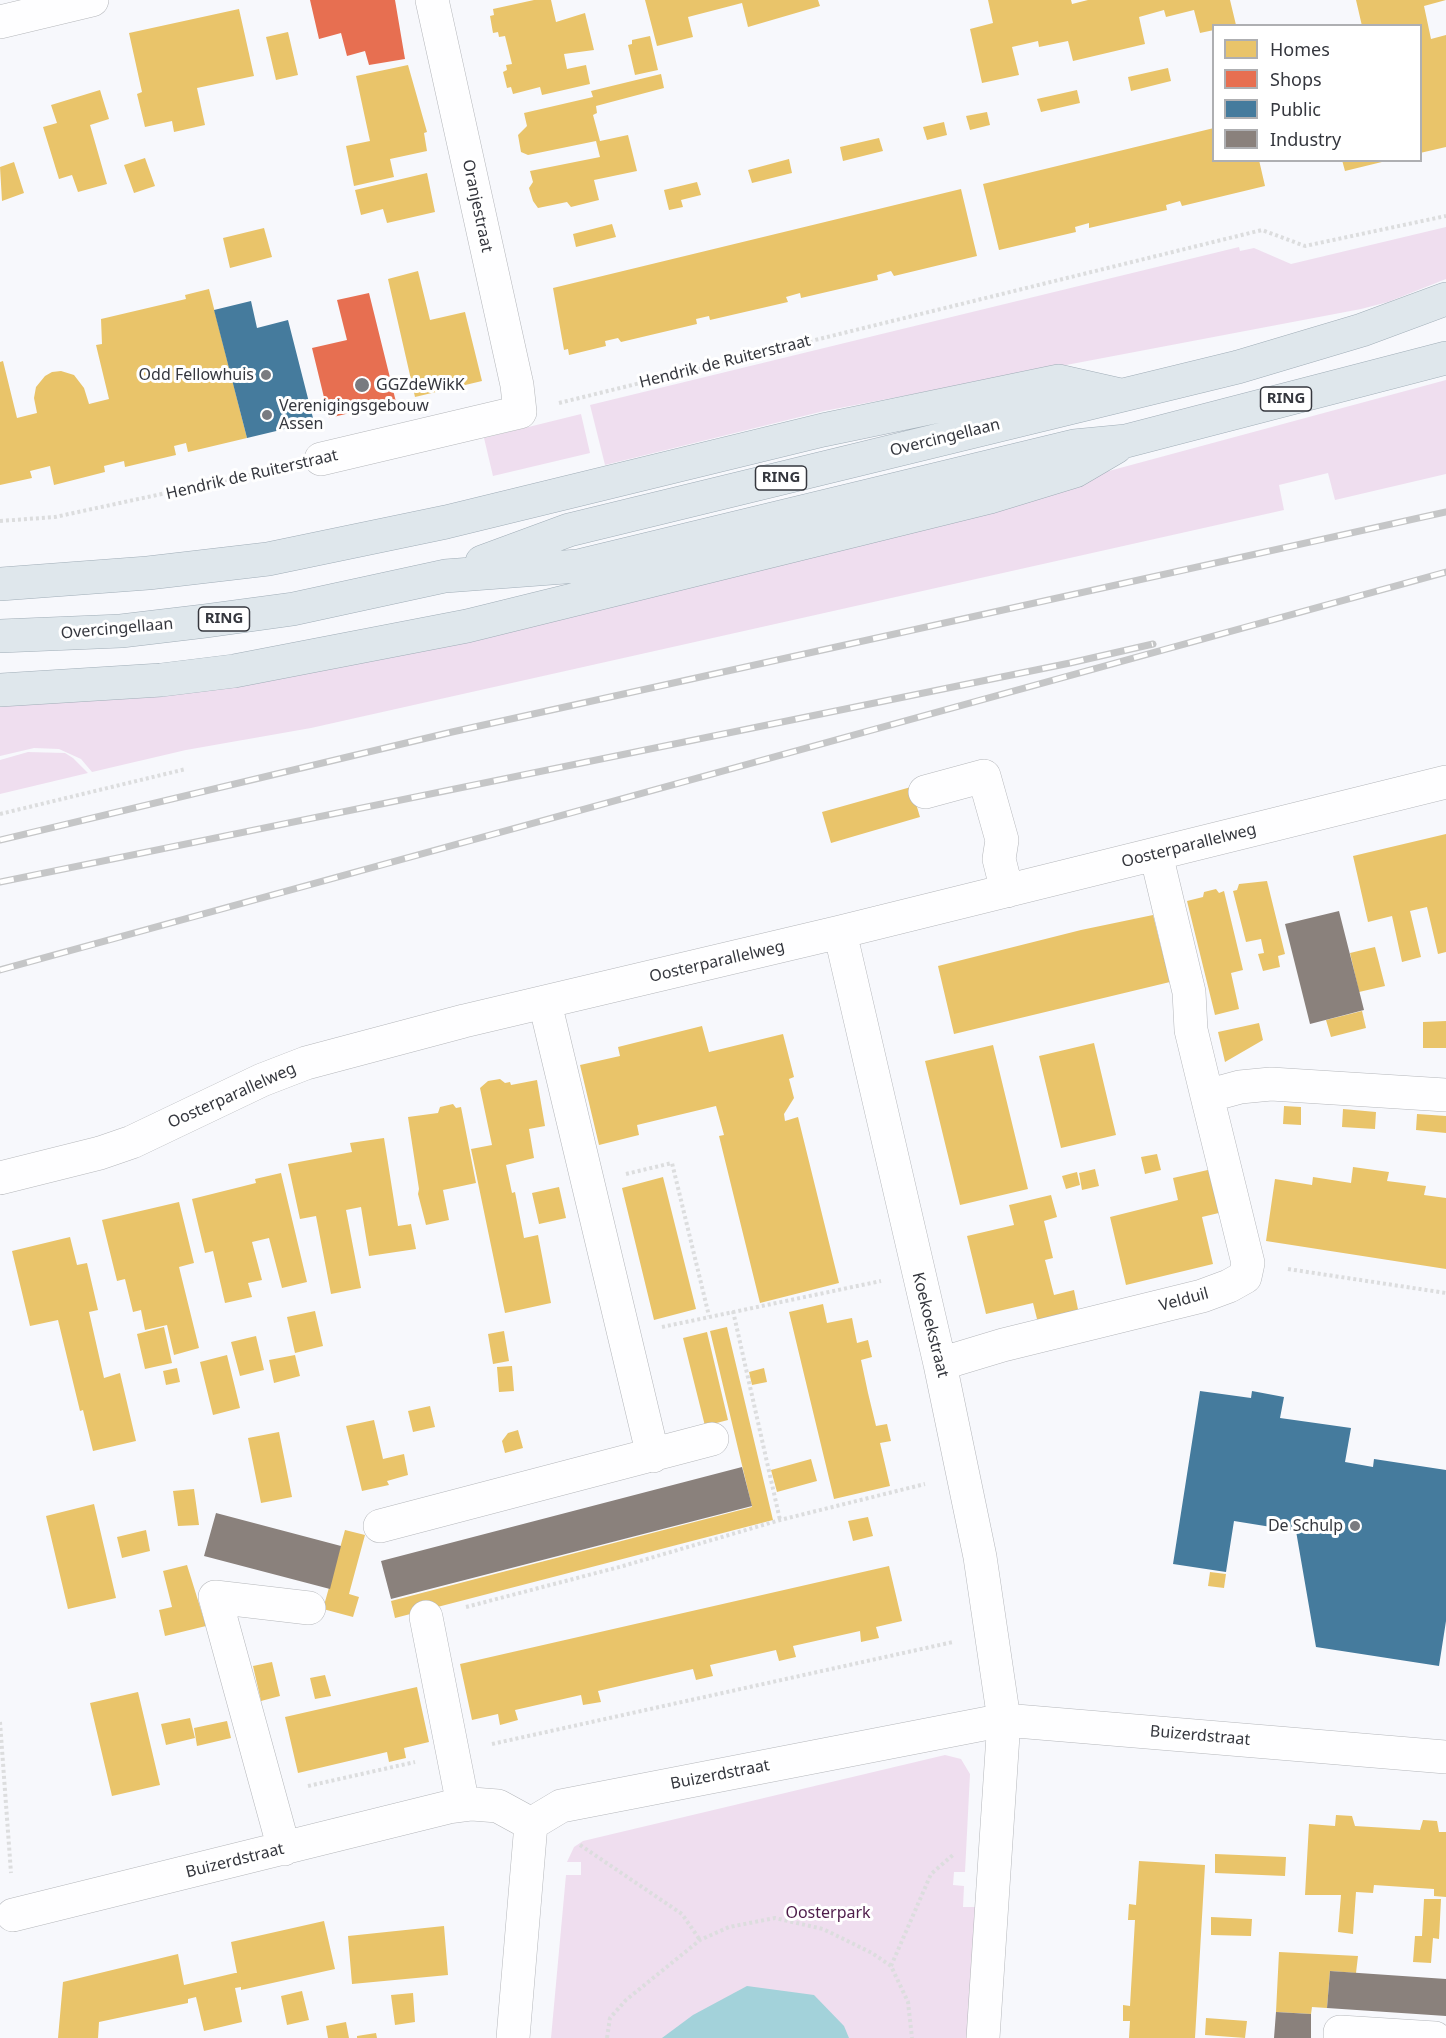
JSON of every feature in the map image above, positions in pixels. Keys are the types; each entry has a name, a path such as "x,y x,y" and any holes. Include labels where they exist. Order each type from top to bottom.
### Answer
{"main road":[{"name":"Overcingellaan","path":"0,636 121,631 216,620 293,609 445,576 569,531 1238,367 1362,330 1446,299"},
{"name":"Overcingellaan","path":"445,576 578,566 1074,446 1126,441 1446,358"},
{"path":"0,584 148,573 268,560 446,522 823,430 1059,381 1121,395"},
{"path":"0,690 161,680 234,671 467,626 990,497 1075,471 1126,441"}],"street":[{"path":"0,22 92,0"},
{"name":"Oranjestraat","path":"432,0 520,412"},
{"name":"Hendrik de Ruiterstraat","path":"321,459 520,412"},
{"path":"925,792 984,776 1002,840 999,860 1007,891"},
{"name":"Oosterparallelweg","path":"0,1178 100,1153 132,1142 262,1080 306,1063 1446,782"},
{"path":"1156,854 1189,992 1191,1030 1248,1263"},
{"name":"Koekoekstraat","path":"840,932 917,1273 940,1364 980,1557 1004,1720"},
{"path":"545,1003 653,1456"},
{"path":"1207,1096 1240,1087 1271,1084 1446,1095"},
{"name":"Velduil","path":"940,1364 1003,1345 1202,1296 1245,1277 1248,1263"},
{"path":"380,1526 712,1439"},
{"path":"284,1849 215,1597 309,1608"},
{"path":"426,1617 463,1805"},
{"path":"983,2038 1004,1720"},
{"name":"Buizerdstraat","path":"13,1915 463,1805 498,1806 531,1824 561,1806 1004,1720 1446,1757"},
{"path":"513,2038 531,1824"},
{"path":"1340,2038 1340,2032 1436,2038"}],"path":[{"name":"Hendrik de Ruiterstraat","path":"520,412 1262,230 1305,246 1446,216"},
{"name":"Hendrik de Ruiterstraat","path":"0,521 66,515 321,459"},
{"path":"0,814 186,769"},
{"path":"588,1184 672,1163 709,1316"},
{"path":"1248,1263 1446,1293"},
{"path":"625,1336 709,1316 917,1273"},
{"path":"733,1311 780,1520"},
{"path":"426,1617 623,1566 780,1520 963,1475"},
{"path":"268,1796 951,1641 995,1660"},
{"path":"0,1722 13,1915"},
{"path":"574,1842 682,1914 700,1940"},
{"path":"891,1966 917,1901 931,1874 947,1857 956,1853"},
{"path":"607,2038 610,2018 626,2000 700,1940 729,1927 775,1918 797,1921 831,1932 872,1953 891,1966 908,2002 912,2038"}],"green space":[{"path":"1446,227 1446,279 1388,302 1361,309 824,411 605,465 590,405 1239,247 1240,251 1254,248 1291,264"},
{"path":"1446,380 1446,474 1335,500 1328,473 1279,485 1284,510 311,728 186,750 92,772 81,759 59,749 34,748 0,756 0,702 94,697 1094,475"},
{"path":"581,414 590,453 493,476 484,438"},
{"path":"28,752 65,753 88,773 0,794 0,760"},
{"name":"Oosterpark","path":"945,1755 961,1759 970,1774 965,1872 954,1872 953,1885 964,1886 963,1907 977,1907 969,2038 551,2038 566,1875 581,1875 581,1862 567,1862 574,1847 583,1841"}],"water":[{"path":"747,1986 814,1995 844,2026 849,2038 662,2038 693,2015"}],"building: Homes":[{"path":"534,0 551,0 556,22 585,13 594,50 564,54 567,69 586,65 590,84 542,95 540,87 513,94 511,87 507,88 503,72 507,70 506,65 512,64 505,36 499,37 498,32 493,33 490,16 494,15 493,9"},
{"path":"645,0 818,0 820,6 748,27 742,3 688,17 693,37 657,46"},
{"path":"988,0 1071,0 1072,4 1088,0 1230,0 1236,24 1212,24 1212,30 1200,33 1194,10 1166,17 1164,10 1139,17 1145,44 1073,61 1068,41 1039,47 1038,41 1012,47 1019,75 982,83 970,29 993,23"},
{"path":"1356,0 1446,0 1424,6 1431,39 1446,35 1446,147 1422,153 1422,24 1362,24"},
{"path":"239,9 254,76 197,88 205,125 174,132 172,121 145,127 137,94 142,92 129,33"},
{"path":"288,32 298,75 276,80 266,37"},
{"path":"650,36 658,70 635,75 628,45 632,44 632,40"},
{"path":"408,65 427,132 424,133 427,151 390,159 394,177 354,186 346,146 370,141 356,76"},
{"path":"1168,68 1171,81 1131,91 1128,77"},
{"path":"661,74 664,88 596,106 597,113 593,115 600,141 628,135 637,171 594,180 599,200 571,207 567,202 538,208 529,188 533,182 530,171 600,157 596,141 528,155 521,152 518,135 527,126 524,113 593,97 591,91"},
{"path":"100,90 109,119 90,125 107,184 78,192 72,175 59,179 43,127 57,123 51,105"},
{"path":"1077,90 1080,103 1041,112 1037,99"},
{"path":"987,112 990,125 970,130 966,116"},
{"path":"944,122 947,135 927,140 923,127"},
{"path":"1212,128 1212,162 1259,162 1265,186 1182,206 1180,201 1166,205 1167,210 1089,228 1089,223 1075,227 1076,232 999,250 983,184"},
{"path":"879,138 883,151 843,161 840,147"},
{"path":"145,158 155,186 134,193 124,165"},
{"path":"789,159 792,173 752,183 748,170"},
{"path":"14,162 24,193 2,201 0,167"},
{"path":"1343,162 1382,162 1345,171"},
{"path":"427,173 435,212 387,223 383,209 361,215 355,190"},
{"path":"697,182 701,195 681,200 683,207 669,210 664,190"},
{"path":"961,189 977,256 894,276 891,271 877,275 878,280 801,298 800,293 786,297 788,302 710,320 709,316 696,319 697,324 621,342 618,338 605,341 606,346 569,355 568,349 564,350 553,288"},
{"path":"612,224 616,237 576,247 573,234"},
{"path":"264,228 272,257 230,268 223,238"},
{"path":"418,271 430,320 465,312 482,381 415,397 388,279"},
{"path":"209,289 247,438 188,452 186,443 174,446 176,455 125,467 124,461 104,466 105,472 54,485 50,466 30,471 32,478 0,485 0,362 3,361 17,418 37,413 34,398 36,387 45,376 52,372 61,371 74,375 84,388 89,404 109,399 96,345 102,344 101,319 186,299 185,295"},
{"path":"911,787 920,817 831,843 822,812"},
{"path":"1446,834 1446,952 1438,954 1427,907 1410,911 1421,957 1402,962 1392,916 1368,922 1353,856"},
{"path":"1267,881 1285,954 1278,956 1280,967 1263,971 1258,954 1264,953 1261,939 1246,942 1233,891 1237,890 1239,884"},
{"path":"1216,889 1219,893 1224,891 1243,970 1231,973 1239,1009 1215,1015 1187,901 1203,897 1204,892"},
{"path":"1153,915 1170,982 954,1034 938,966 1081,930"},
{"path":"1375,947 1385,986 1359,992 1350,953"},
{"path":"1362,1011 1366,1028 1331,1037 1326,1020"},
{"path":"1446,1021 1446,1048 1423,1048 1423,1022"},
{"path":"1259,1023 1263,1040 1225,1062 1218,1032"},
{"path":"702,1026 709,1052 783,1034 794,1077 789,1079 794,1098 784,1114 785,1121 798,1117 839,1283 760,1303 719,1136 724,1135 716,1106 637,1125 639,1135 599,1145 580,1065 620,1056 618,1047"},
{"path":"1094,1043 1116,1135 1061,1148 1039,1056"},
{"path":"993,1045 1028,1189 960,1205 925,1061"},
{"path":"500,1079 505,1083 510,1082 511,1085 537,1080 545,1126 529,1129 534,1158 506,1165 512,1193 515,1192 524,1238 538,1235 551,1303 505,1313 471,1149 492,1145 480,1088 488,1081"},
{"path":"453,1104 456,1108 461,1107 476,1183 443,1190 449,1220 426,1225 418,1194 408,1117 438,1113 440,1107"},
{"path":"1284,1106 1301,1107 1301,1125 1283,1124"},
{"path":"1343,1109 1376,1112 1375,1129 1342,1127"},
{"path":"1417,1114 1446,1116 1446,1133 1416,1130"},
{"path":"384,1138 398,1226 411,1224 416,1249 369,1256 361,1207 346,1210 361,1288 331,1294 316,1216 300,1219 288,1164 352,1152 350,1143"},
{"path":"1157,1154 1161,1170 1145,1174 1141,1157"},
{"path":"1353,1167 1389,1172 1387,1181 1426,1186 1424,1195 1446,1198 1446,1269 1266,1241 1275,1179 1312,1185 1313,1177 1351,1183"},
{"path":"1095,1169 1099,1186 1082,1190 1079,1173"},
{"path":"1212,1169 1223,1212 1202,1217 1213,1264 1126,1285 1110,1217 1178,1200 1173,1178"},
{"path":"1077,1172 1080,1185 1066,1189 1062,1176"},
{"path":"281,1173 307,1282 282,1288 269,1238 252,1242 262,1280 248,1283 252,1297 225,1303 213,1251 205,1253 192,1199 256,1183 255,1179"},
{"path":"663,1177 696,1309 654,1320 622,1188"},
{"path":"559,1187 566,1218 539,1224 532,1193"},
{"path":"1051,1195 1057,1217 1044,1221 1053,1258 1045,1260 1054,1295 1074,1290 1079,1314 1038,1323 1033,1303 986,1314 967,1236 1014,1225 1009,1205"},
{"path":"179,1202 194,1263 179,1267 199,1348 174,1355 167,1325 145,1330 141,1310 133,1312 125,1279 117,1281 102,1220"},
{"path":"70,1237 77,1265 87,1263 98,1310 89,1312 104,1378 120,1373 136,1441 93,1451 83,1410 80,1411 58,1320 30,1326 12,1251"},
{"path":"823,1304 827,1323 852,1318 857,1343 868,1340 872,1357 861,1360 868,1393 876,1426 887,1424 891,1441 880,1443 890,1486 834,1499 789,1312"},
{"path":"315,1311 323,1346 295,1353 287,1317"},
{"path":"164,1327 172,1363 145,1369 137,1334"},
{"path":"727,1327 773,1520 395,1618 391,1601 752,1507 710,1331"},
{"path":"504,1331 509,1361 493,1364 488,1334"},
{"path":"707,1332 728,1420 705,1426 683,1338"},
{"path":"256,1336 264,1370 240,1376 231,1342"},
{"path":"227,1355 240,1408 213,1415 200,1362"},
{"path":"295,1355 300,1376 274,1383 269,1360"},
{"path":"512,1366 514,1391 499,1392 497,1367"},
{"path":"177,1368 180,1382 166,1385 163,1371"},
{"path":"764,1368 767,1382 752,1385 749,1372"},
{"path":"430,1406 435,1427 413,1432 408,1411"},
{"path":"374,1420 383,1459 404,1454 408,1475 387,1481 389,1485 362,1491 346,1426"},
{"path":"518,1430 523,1448 505,1453 502,1441 508,1433"},
{"path":"279,1432 292,1497 261,1503 248,1438"},
{"path":"811,1459 817,1481 777,1492 771,1470"},
{"path":"194,1489 199,1525 178,1526 173,1491"},
{"path":"94,1504 116,1598 68,1609 46,1516"},
{"path":"868,1517 873,1536 853,1541 848,1521"},
{"path":"146,1530 150,1551 122,1558 117,1537"},
{"path":"345,1530 365,1535 349,1594 359,1597 353,1617 323,1609"},
{"path":"187,1565 206,1626 165,1636 159,1610 172,1607 163,1571"},
{"path":"889,1566 902,1621 876,1627 879,1638 861,1642 860,1631 793,1646 796,1657 779,1661 776,1650 710,1665 713,1676 696,1680 693,1669 598,1691 601,1702 583,1705 581,1695 515,1710 518,1720 500,1725 498,1714 472,1720 460,1664"},
{"path":"1210,1572 1226,1574 1224,1588 1208,1586"},
{"path":"272,1662 280,1696 261,1701 253,1666"},
{"path":"325,1675 331,1696 315,1699 310,1678"},
{"path":"417,1687 429,1742 404,1748 406,1758 389,1762 387,1752 298,1773 285,1717"},
{"path":"138,1692 160,1785 112,1796 90,1703"},
{"path":"190,1718 195,1738 166,1745 161,1724"},
{"path":"227,1721 231,1738 197,1746 194,1728"},
{"path":"1336,1815 1352,1816 1355,1826 1420,1830 1423,1820 1437,1821 1439,1832 1446,1832 1446,1897 1434,1896 1434,1889 1374,1885 1373,1893 1356,1892 1353,1934 1338,1932 1341,1895 1305,1895 1309,1824 1335,1826"},
{"path":"1215,1854 1286,1857 1285,1876 1215,1873"},
{"path":"1139,1861 1205,1865 1195,2038 1129,2038 1130,2021 1123,2021 1123,2005 1130,2006 1135,1920 1128,1920 1129,1904 1136,1905"},
{"path":"1424,1899 1441,1899 1439,1939 1433,1938 1431,1963 1413,1962 1415,1936 1422,1936"},
{"path":"1211,1917 1252,1919 1251,1936 1211,1935"},
{"path":"324,1921 335,1969 241,1990 241,1987 235,1988 242,2022 204,2031 196,1997 188,1999 188,2003 99,2022 98,2038 58,2038 63,1982 178,1954 184,1985 237,1973 231,1942"},
{"path":"444,1926 448,1975 352,1984 348,1936"},
{"path":"1279,1952 1358,1956 1356,1973 1330,1971 1327,2008 1312,2007 1311,2014 1276,2012"},
{"path":"302,1991 309,2020 287,2025 281,1996"},
{"path":"413,1993 415,2022 395,2025 391,1995"},
{"path":"1206,2018 1247,2021 1245,2038 1205,2035"},
{"path":"346,2022 349,2038 328,2038 326,2026"},
{"path":"376,2033 377,2038 357,2038 357,2036"}],"building: Shops":[{"path":"310,0 395,0 405,59 369,65 365,51 347,56 341,33 319,39"},
{"path":"369,293 396,402 329,418 312,348 347,340 337,300"}],"building: Public":[{"name":"Odd Fellowhuis","path":"251,301 257,328 288,320 314,422 247,438 214,310"},
{"name":"De Schulp","path":"1200,1391 1251,1398 1252,1391 1284,1397 1280,1418 1351,1428 1345,1462 1373,1467 1374,1459 1446,1470 1446,1621 1439,1666 1316,1647 1296,1531 1234,1521 1226,1572 1173,1564"}],"building: Industry":[{"path":"1339,911 1364,1010 1310,1024 1285,924"},
{"path":"742,1467 752,1506 391,1599 381,1561"},
{"path":"216,1513 341,1546 330,1589 204,1556"},
{"path":"1330,1971 1446,1979 1446,2016 1327,2008"},
{"path":"1276,2012 1311,2014 1311,2038 1274,2038"}],"railway":[{"path":"0,840 452,732 1446,512"},
{"path":"0,970 1446,572"},
{"path":"0,882 1070,663 1153,644"}],"place":[{"name":"Odd Fellowhuis","path":"266,375"},
{"name":"GGZdeWikK","path":"362,385"},
{"name":"Verenigingsgebouw Assen","path":"267,415"},
{"name":"De Schulp","path":"1355,1526"}]}
